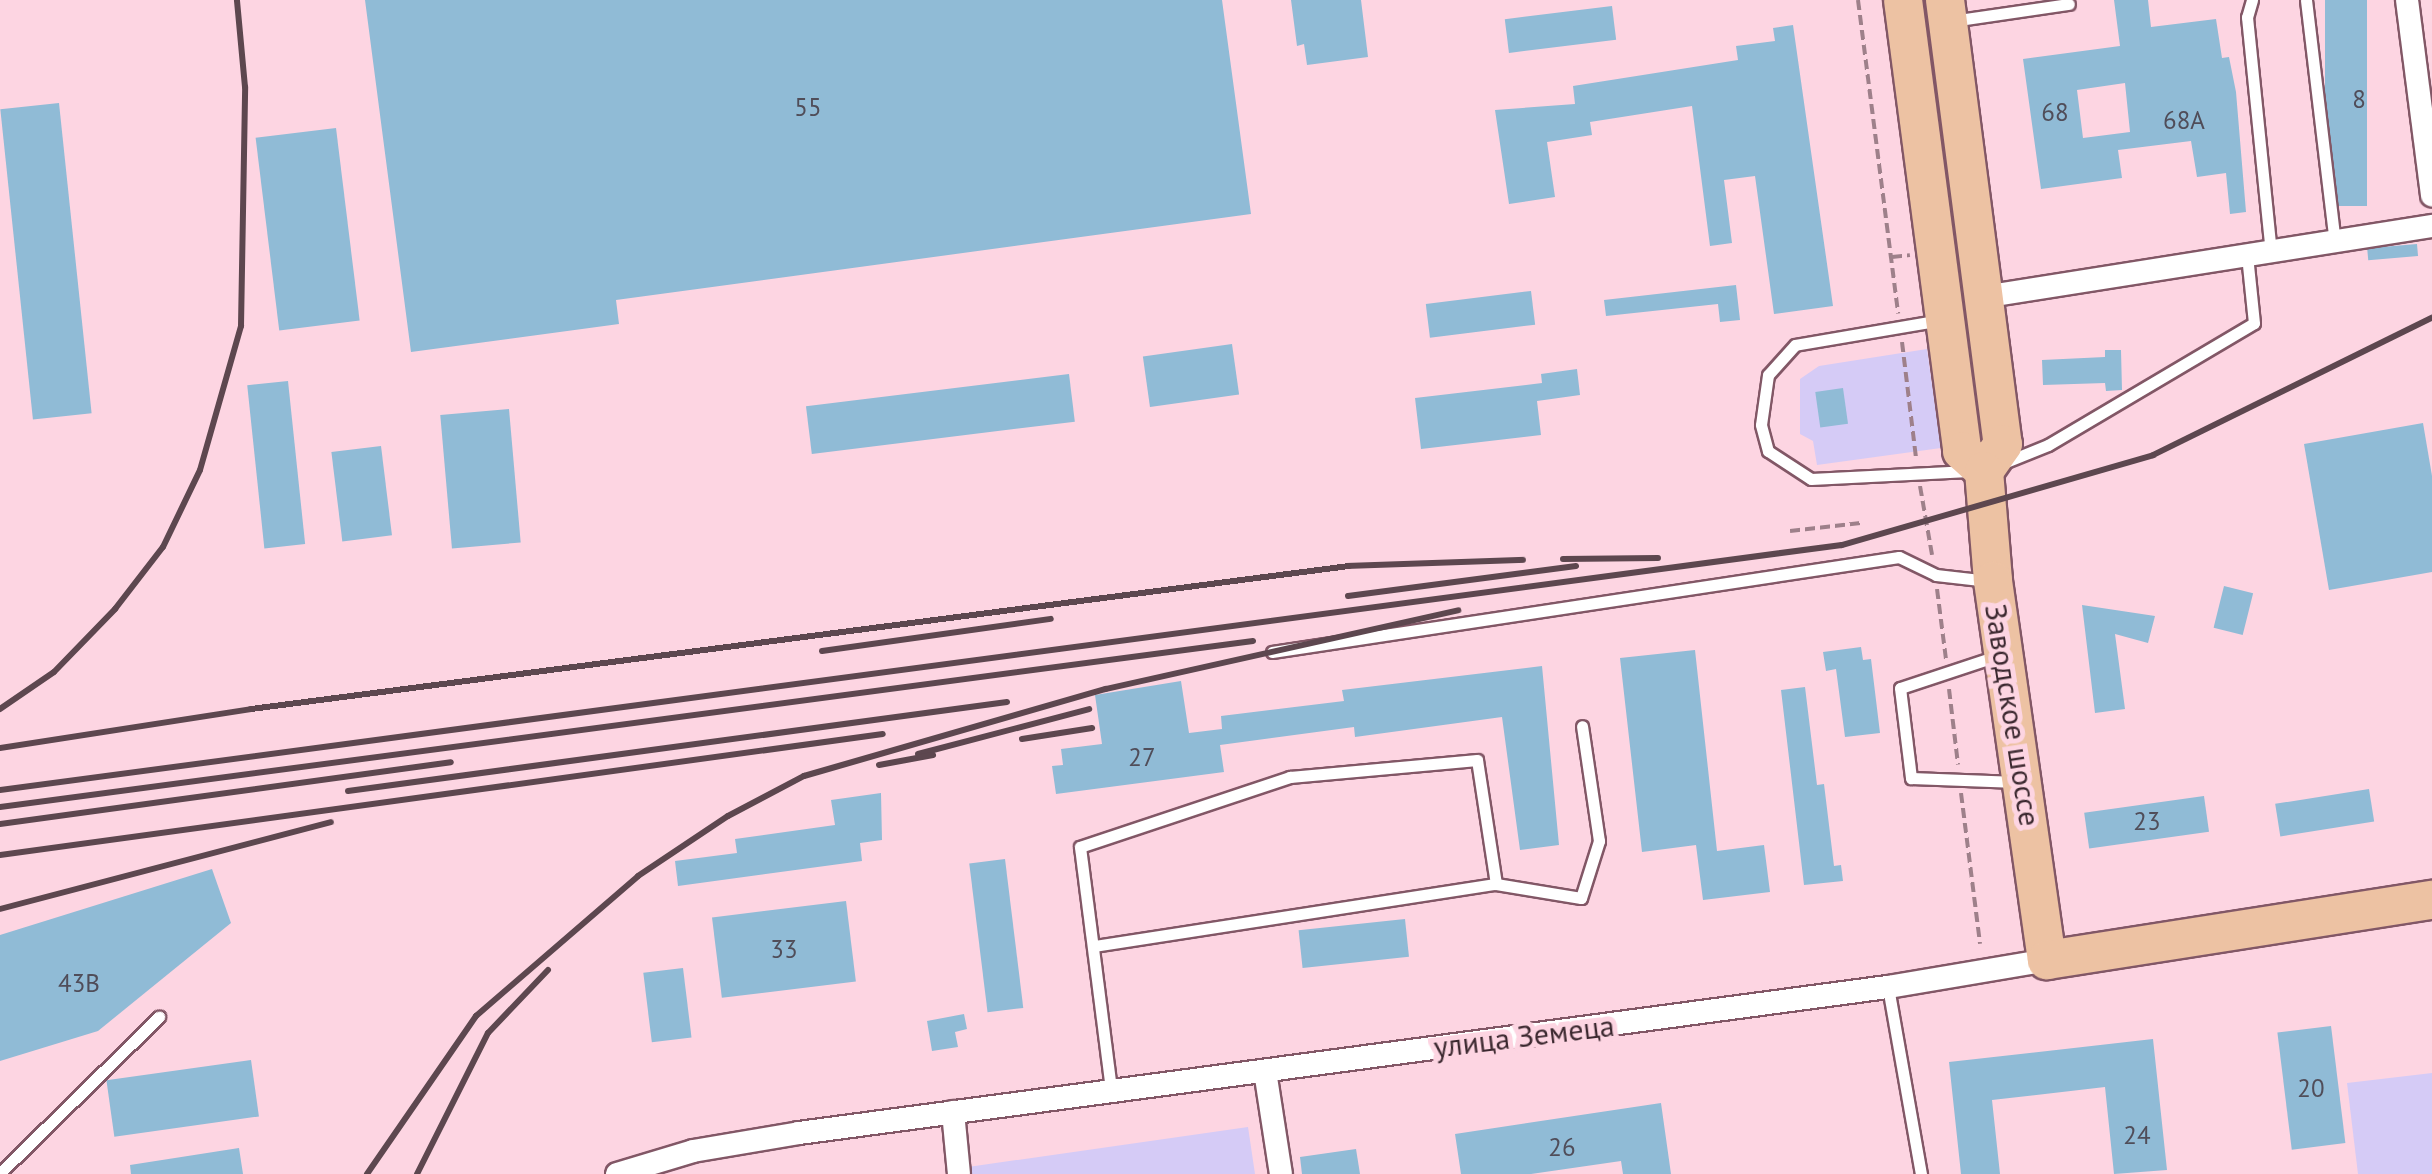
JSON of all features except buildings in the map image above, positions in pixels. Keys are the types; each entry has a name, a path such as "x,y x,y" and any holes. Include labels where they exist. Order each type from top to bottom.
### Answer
{"main road":[{"name":"Заводское шоссе","path":"1903,0 1962,451 1984,470"},
{"name":"Заводское шоссе","path":"1946,11 2004,444 1984,470 1993,581 2047,960"},
{"name":"улица Земеца","path":"2047,960 2432,900"}],"street":[{"path":"2407,0 2432,195"},
{"path":"1983,298 2432,226"},
{"name":"улица Земеца","path":"617,1174 728,1145 1888,987 2047,960"},
{"path":"1265,1070 1281,1174"},
{"path":"954,1112 960,1174"}],"lane":[{"path":"1945,320 1795,345 1768,375 1760,425 1768,450 1811,479 1984,470 2048,446 2254,323 2259,254 2247,17 2252,0"},
{"path":"2306,0 2334,242"},
{"path":"1946,11 2069,4"},
{"path":"1272,652 1899,557 1936,575 1993,581"},
{"path":"2004,654 1900,688 1910,778 2024,782"},
{"path":"1094,946 1496,884 1581,898 1599,841 1582,726"},
{"path":"1111,1090 1080,847 1290,777 1477,760 1496,884"},
{"path":"1888,987 1921,1174"},
{"path":"0,1173 159,1017"}],"path":[{"path":"1790,531 1861,523"}],"shaded area":[{"path":"1927,349 1941,448 1817,465 1813,441 1800,434 1800,379 1819,366"},
{"path":"2432,1073 2432,1174 2358,1174 2347,1083"},
{"path":"1248,1127 1255,1174 969,1174 968,1167"}],"railway":[{"path":"0,709 54,672 115,609 163,547 200,470 241,326 245,87 237,0"},
{"path":"0,790 1842,545 2153,455 2432,318"},
{"path":"1563,559 1658,558"},
{"path":"0,748 251,709 1349,566 1523,560"},
{"path":"1348,596 1576,566"},
{"path":"367,1174 476,1016 638,876 728,816 804,776 1106,689 1458,610"},
{"path":"822,651 1051,619"},
{"path":"0,807 1253,641"},
{"path":"348,791 1007,702"},
{"path":"918,754 1089,709"},
{"path":"1022,739 1092,728"},
{"path":"0,855 883,734"},
{"path":"879,765 933,755"},
{"path":"0,824 451,762"},
{"path":"0,909 331,822"},
{"path":"417,1174 488,1033 548,970"}]}
